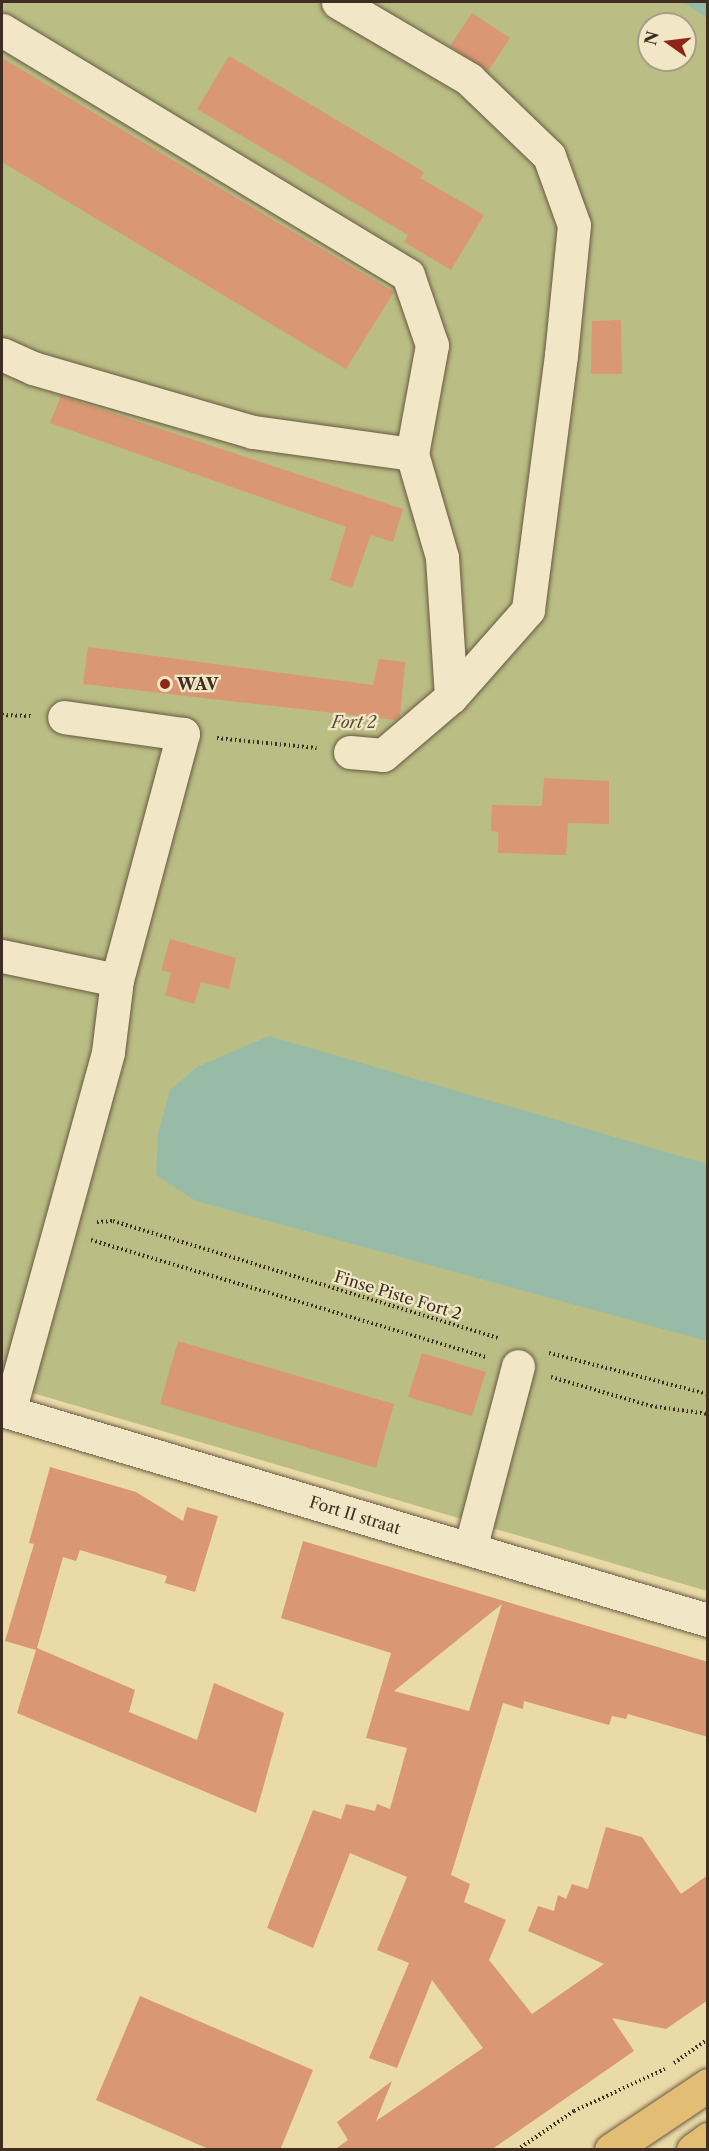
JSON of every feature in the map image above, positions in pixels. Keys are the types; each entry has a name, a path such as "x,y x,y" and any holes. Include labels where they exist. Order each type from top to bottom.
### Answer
{"main road":[{"path":"611,2150 708,2085"},
{"path":"693,2150 708,2139"}],"street":[{"path":"338,2 469,79 549,156 573,225 561,355 528,610 451,697 382,755 350,752"},
{"path":"2,30 408,275 432,345 412,454 442,557 451,697"},
{"path":"2,354 33,368 253,432 412,454"},
{"path":"5,1411 108,1052 117,980 183,734 64,717"},
{"path":"2,956 117,980"},
{"path":"470,1549 532,1359"},
{"name":"Fort II straat","path":"5,1411 708,1620"}],"path":[{"path":"183,734 350,752"},
{"name":"Finse Piste Fort 2","path":"92,1223 112,1221 501,1339"},
{"path":"58,1230 532,1359 708,1394"},
{"path":"532,1359 651,1406 708,1414"},
{"path":"517,2150 574,2111 665,2069 708,2039"}],"green space":[{"name":"Fort 2","path":"2,2 707,2 707,1591 2,1384"}],"shaded area":[{"path":"683,2 707,2 707,18"},
{"path":"269,1036 707,1164 707,1341 196,1201 156,1175 158,1133 170,1090 197,1067"}],"building":[{"path":"472,13 510,38 488,71 450,46"},
{"path":"229,56 424,172 420,178 484,215 451,270 404,242 408,235 197,109"},
{"path":"2,58 394,292 346,369 2,162"},
{"path":"621,320 622,374 591,374 592,321"},
{"path":"61,396 403,509 393,542 371,535 352,588 330,580 346,527 50,423"},
{"path":"88,647 373,685 379,659 405,662 400,716 395,720 83,684"},
{"path":"544,778 609,781 609,824 568,823 566,855 498,853 498,832 491,831 492,805 542,806"},
{"path":"170,939 236,958 229,989 201,982 194,1004 165,995 171,973 161,970"},
{"path":"178,1341 394,1404 376,1468 160,1404"},
{"path":"422,1353 486,1372 472,1416 408,1397"},
{"path":"50,1467 136,1492 183,1521 187,1507 218,1516 195,1592 165,1583 167,1576 80,1550 76,1561 63,1557 37,1648 135,1690 129,1712 197,1740 214,1683 284,1713 256,1813 17,1713 36,1650 5,1641 34,1544 29,1543"},
{"path":"303,1541 708,1662 708,1737 628,1714 626,1719 612,1716 609,1725 524,1701 523,1709 503,1703 451,1875 470,1884 464,1902 506,1920 489,1960 532,2014 604,1964 528,1931 538,1906 554,1911 558,1895 566,1899 572,1884 588,1889 606,1827 642,1837 681,1894 708,1875 708,2000 666,2029 612,2018 634,2051 491,2150 334,2150 348,2140 337,2122 392,2081 376,2121 483,2048 432,1980 397,2068 369,2058 409,1963 377,1950 407,1877 350,1853 313,1948 267,1928 313,1810 341,1819 346,1804 375,1811 377,1804 390,1809 407,1748 366,1738 391,1653 281,1618","holes":["502,1604 469,1711 394,1691"]},
{"path":"140,1996 313,2070 280,2150 211,2150 96,2100"}],"place":[{"name":"WAV","path":"165,684"}]}
